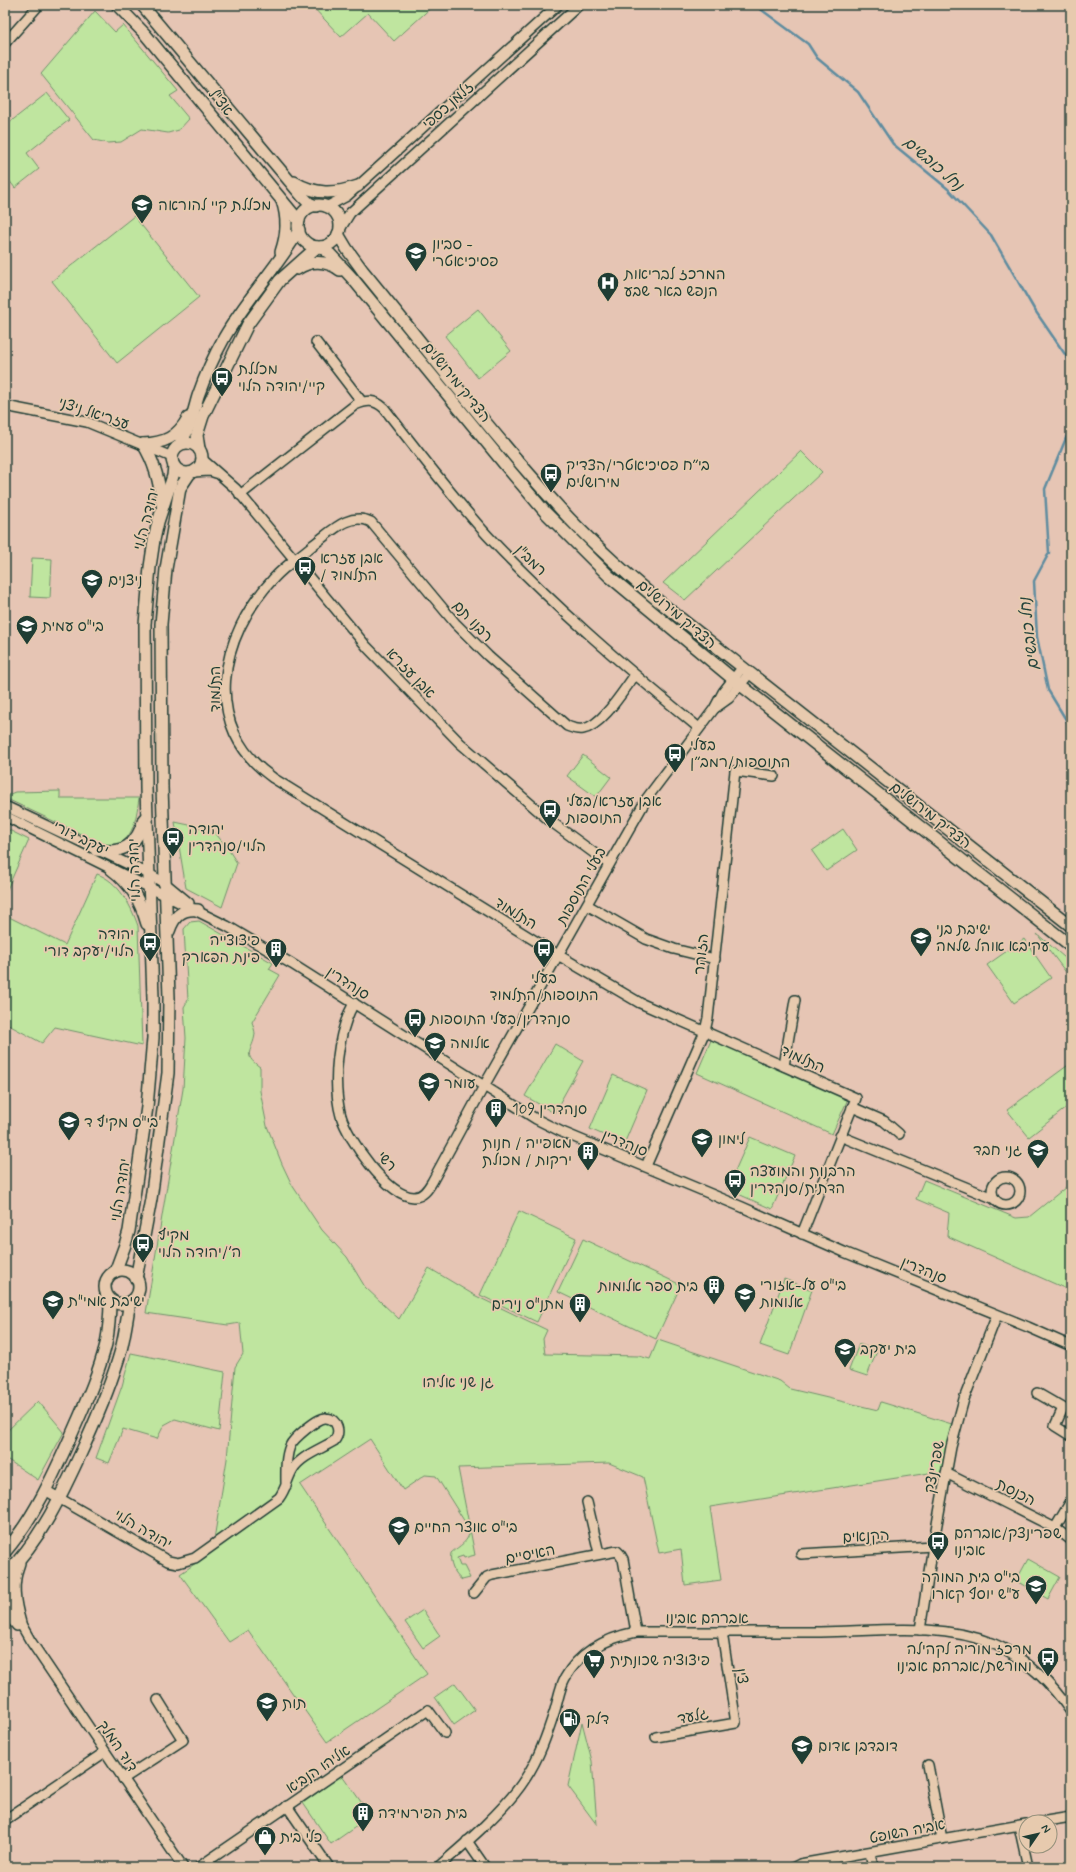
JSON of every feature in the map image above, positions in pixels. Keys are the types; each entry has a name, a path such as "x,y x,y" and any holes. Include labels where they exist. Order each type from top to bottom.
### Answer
{"main road":[{"name":"אצ\"ל","path":"117,5 146,34 281,198 299,225"},
{"name":"אצ\"ל","path":"142,5 159,23 309,203 321,206"},
{"path":"286,177 312,191 326,193 344,191 358,186"},
{"path":"276,265 284,242 286,228 286,213 281,198"},
{"path":"321,206 335,213 340,223 339,231 332,243 319,247 284,276 253,317 228,362 203,416 198,435 201,454 200,467 192,472 181,472 173,461 173,451 189,431 197,402 212,361 224,337 240,312 276,265 306,211 321,206"},
{"path":"299,225 303,240 312,246 319,247"},
{"name":"הצדיק מירושלים","path":"339,231 347,249 363,271 516,458 556,504 627,574 745,671 1071,926"},
{"name":"הצדיק מירושלים","path":"319,247 330,254 353,279 506,466 551,518 618,584 736,682 1071,946"},
{"path":"284,276 308,263 324,262 333,265 353,279"},
{"path":"142,444 156,444 170,439 184,426 197,402"},
{"path":"180,444 188,443 201,454"},
{"path":"142,444 150,456 157,473 161,492 162,512"},
{"name":"יהודה הלוי","path":"115,1272 124,1250 129,1231 151,1071 153,998 147,807 145,624 150,567 162,512 173,476 173,461"},
{"name":"יהודה הלוי","path":"136,1279 151,1199 168,1073 170,998 162,788 161,618 166,569 176,504 180,488 192,472"},
{"path":"96,850 116,851 132,842 140,832 147,807"},
{"path":"112,869 123,877 135,892 151,937"},
{"path":"167,937 173,921 178,914 186,910 198,910"},
{"path":"5,1575 20,1560 43,1528 60,1498 99,1414 113,1376 121,1348 130,1302 138,1292 136,1279 128,1272 115,1272 109,1277 106,1284 106,1292 110,1299 119,1304 130,1302"},
{"path":"5,1552 26,1523 45,1490 84,1408 98,1371 109,1328 110,1299"},
{"path":"5,1539 26,1523"},
{"path":"20,1560 13,1589 14,1604 20,1623"}],"street":[{"path":"5,43 39,5"},
{"name":"זלמן כספי","path":"321,206 342,200 558,5"},
{"name":"זלמן כספי","path":"339,231 350,213 579,5"},
{"path":"240,495 350,408 362,402 316,342"},
{"name":"רמב\"ן","path":"362,402 370,400 384,408 438,477 486,534 569,617 635,675 699,728"},
{"name":"עזריאל ניצני","path":"5,406 77,419 101,426 142,444 173,461"},
{"name":"אבן עזרא","path":"201,454 240,495 367,647 460,743 549,820 609,864"},
{"path":"192,472 210,471 220,474"},
{"name":"רבנו תם","path":"293,560 342,524 356,518 371,522 455,623 488,656 567,726 583,729 593,725 605,714 635,675"},
{"name":"התלמוד","path":"293,560 274,578 251,606 238,632 226,672 226,705 228,718 241,748 259,768 558,955 640,1003 856,1098 852,1107"},
{"name":"בעלי התוספות","path":"484,1086 647,798 714,709 720,696 736,682 745,671"},
{"name":"הזוהר","path":"646,1166 705,1031 735,771 774,776"},
{"name":"יעקב דורי","path":"5,806 149,874 166,884"},
{"name":"יעקב דורי","path":"5,816 166,896"},
{"name":"סנהדרין","path":"166,884 198,910"},
{"name":"סנהדרין","path":"166,896 198,910 292,964 536,1119 562,1132 646,1166 850,1255 1071,1346"},
{"path":"587,905 646,939 674,949 714,960"},
{"path":"784,1066 795,1000"},
{"name":"רשי","path":"354,1003 347,1017 339,1048 337,1070 340,1109 353,1142 379,1175 396,1190 415,1197 426,1191 444,1161 484,1086"},
{"path":"802,1234 852,1107 884,1121 899,1134"},
{"path":"840,1136 995,1199"},
{"name":"שפרינצק","path":"920,1630 946,1473 964,1399 997,1315"},
{"path":"1037,1393 1064,1408 1055,1426 1071,1436"},
{"name":"יהודה הלוי","path":"45,1490 168,1562 178,1563 195,1558 276,1501 284,1492 292,1470 296,1464 338,1437 339,1431 331,1420 325,1418 320,1419 294,1439 288,1452 286,1486"},
{"name":"הכנסת","path":"946,1473 1055,1528 1071,1540"},
{"path":"1055,1528 1071,1501"},
{"path":"586,1502 599,1553"},
{"name":"הקנאים","path":"801,1554 933,1546"},
{"name":"האיסיים","path":"474,1593 487,1577 492,1575 527,1569 613,1550 620,1554 636,1632"},
{"name":"דוד המלך","path":"5,1596 30,1640 183,1867"},
{"name":"דוד המלך","path":"5,1612 30,1640"},
{"name":"אברהם אבינו","path":"438,1867 467,1841 516,1792 532,1768 546,1736 564,1679 576,1664 595,1647 614,1638 636,1632 920,1630 966,1635 996,1645 1032,1668 1062,1699 1071,1712"},
{"name":"צין","path":"722,1632 736,1723"},
{"path":"123,1779 183,1740 158,1700"},
{"name":"אליהו הנביא","path":"199,1867 428,1710 445,1733"},
{"name":"גלעד","path":"656,1737 736,1723"},
{"path":"5,1820 105,1752"},
{"path":"928,1765 942,1839"},
{"path":"287,1806 329,1867"},
{"path":"1058,1819 1071,1817"},
{"name":"אביה השופט","path":"794,1867 800,1864 870,1853 1018,1826"},
{"path":"467,1841 485,1867"},
{"path":"870,1853 873,1867"},
{"path":"1026,1854 1028,1867"}],"green space":[{"path":"311,5 434,5 394,41 368,13 341,37"},
{"path":"95,11 115,32 123,25 178,91 170,96 189,119 179,130 168,133 142,129 121,142 108,143 94,140 41,74"},
{"path":"47,93 69,120 27,153 39,169 15,188 5,175 5,126"},
{"path":"134,216 199,297 117,363 52,281"},
{"path":"478,309 511,351 478,378 445,336"},
{"path":"801,451 822,472 685,600 663,583"},
{"path":"32,558 52,559 50,598 30,597"},
{"path":"583,755 611,777 596,797 567,776"},
{"path":"60,791 60,798 139,798 131,831 121,842 114,845 104,845 5,798 5,796 15,792"},
{"path":"175,822 213,830 237,863 222,907 186,888"},
{"path":"5,828 29,840 5,894"},
{"path":"843,829 857,850 826,871 812,851"},
{"path":"97,874 105,877 123,895 132,910 138,926 142,1046 55,1027 42,1043 5,1023 5,915 65,945"},
{"name":"גן שני אליהו","path":"199,921 273,963 269,969 280,975 252,1022 255,1034 250,1055 254,1063 260,1067 260,1091 267,1126 292,1185 322,1230 347,1257 365,1287 399,1319 429,1268 474,1295 547,1330 543,1339 545,1354 639,1356 650,1359 658,1340 780,1381 790,1389 878,1410 881,1402 955,1425 944,1479 929,1473 710,1507 721,1580 685,1585 681,1549 659,1553 643,1477 609,1463 458,1468 475,1555 457,1558 460,1566 464,1566 470,1578 462,1580 453,1568 451,1553 465,1541 470,1530 436,1476 425,1475 403,1490 370,1439 300,1485 427,1674 327,1742 248,1630 229,1642 180,1574 212,1552 227,1459 235,1367 243,1354 240,1323 228,1325 146,1313 183,1089 186,1038 184,1007 188,1000 184,929 190,922"},
{"path":"1037,934 1071,963 1071,979"},
{"path":"1024,939 1051,978 1014,1003 987,965"},
{"path":"712,1038 848,1099 832,1134 697,1073"},
{"path":"555,1044 583,1061 554,1113 525,1096"},
{"path":"1071,1063 1071,1104 1029,1137 1007,1110"},
{"path":"613,1075 647,1090 624,1144 590,1129"},
{"path":"750,1137 795,1156 772,1209 727,1189"},
{"path":"924,1180 1016,1218 1029,1217 1071,1183 1071,1291 947,1236 949,1213 916,1199"},
{"path":"519,1211 576,1238 537,1322 480,1295"},
{"path":"583,1239 681,1285 656,1339 558,1292"},
{"path":"784,1279 812,1290 789,1355 760,1345"},
{"path":"859,1344 877,1351 867,1376 849,1370"},
{"path":"131,1353 225,1372 219,1431 175,1419 164,1425 157,1439 123,1429 109,1463 96,1458 122,1386"},
{"path":"38,1401 64,1432 38,1480 5,1458 5,1433"},
{"path":"1028,1559 1060,1577 1048,1599 1016,1581"},
{"path":"423,1610 440,1636 423,1648 405,1622"},
{"path":"455,1683 475,1710 454,1725 435,1697"},
{"path":"582,1722 592,1761 597,1825 568,1786"},
{"path":"342,1775 371,1816 331,1844 303,1803"}],"waterway":[{"name":"נחל כובשים","path":"755,5 808,44 817,58 858,92 893,144 948,189 991,235 1034,309 1071,363"},
{"name":"נחל כובשים","path":"1071,418 1069,431 1045,489 1049,553 1034,581 1037,637 1048,690 1071,728"}],"place":[{"name":"מכללת קיי להוראה","path":"142,224"},
{"name":"סביון - פסיכיאטרי","path":"416,272"},
{"name":"המרכז לבריאות הנפש באר שבע","path":"608,302"},
{"name":"מכללת קיי/יהודה הלוי","path":"222,398"},
{"name":"בי״ח פסיכיאטרי/הצדיק מירושלים","path":"551,494"},
{"name":"אבן עזרא / התלמוד","path":"305,586"},
{"name":"ניצנים","path":"92,600"},
{"name":"בי\"ס עמית","path":"27,646"},
{"name":"בעלי התוספות/רמב״ן","path":"675,774"},
{"name":"אבן עזרא/בעלי התוספות","path":"550,830"},
{"name":"יהודה הלוי/סנהדרין","path":"173,858"},
{"name":"ישיבת בני עקיבא אוהל שלמה","path":"921,958"},
{"name":"יהודה הלוי/יעקב דורי","path":"150,962"},
{"name":"פיצוצייה פינת הפארק","path":"276,968"},
{"name":"בעלי התוספות/התלמוד","path":"544,968"},
{"name":"סנהדרין/בעלי התוספות","path":"415,1038"},
{"name":"אלומה","path":"435,1062"},
{"name":"עומר","path":"429,1102"},
{"name":"סנהדרין 109","path":"496,1128"},
{"name":"בי\"ס מקיף ד'","path":"69,1142"},
{"name":"לימון","path":"702,1158"},
{"name":"גני חבד","path":"1038,1170"},
{"name":"מאפייה / חנות ירקות / מכולת","path":"588,1172"},
{"name":"הרבנות והמועצה הדתית/סנהדרין","path":"735,1200"},
{"name":"מקיף ה׳/יהודה הלוי","path":"143,1264"},
{"name":"בית ספר אלומות","path":"714,1306"},
{"name":"בי\"ס על-אזורי אלומות","path":"745,1314"},
{"name":"ישיבת אמי\"ת","path":"53,1320"},
{"name":"מתנ\"ס נירים","path":"580,1324"},
{"name":"בית יעקב","path":"845,1368"},
{"name":"בי\"ס אוצר החיים","path":"399,1546"},
{"name":"שפרינצק/אברהם אבינו","path":"938,1562"},
{"name":"בי\"ס בית המורה ע\"ש יוסף קארו","path":"1036,1606"},
{"name":"מרכז מוריה לקהילה ומורשת/אברהם אבינו","path":"1048,1678"},
{"name":"פיצוציה שכונתית","path":"594,1680"},
{"name":"תות","path":"267,1722"},
{"name":"דלק","path":"570,1738"},
{"name":"דובדבן אדום","path":"802,1766"},
{"name":"בית הפירמידה","path":"363,1832"},
{"name":"כלי בית","path":"265,1856"}]}
